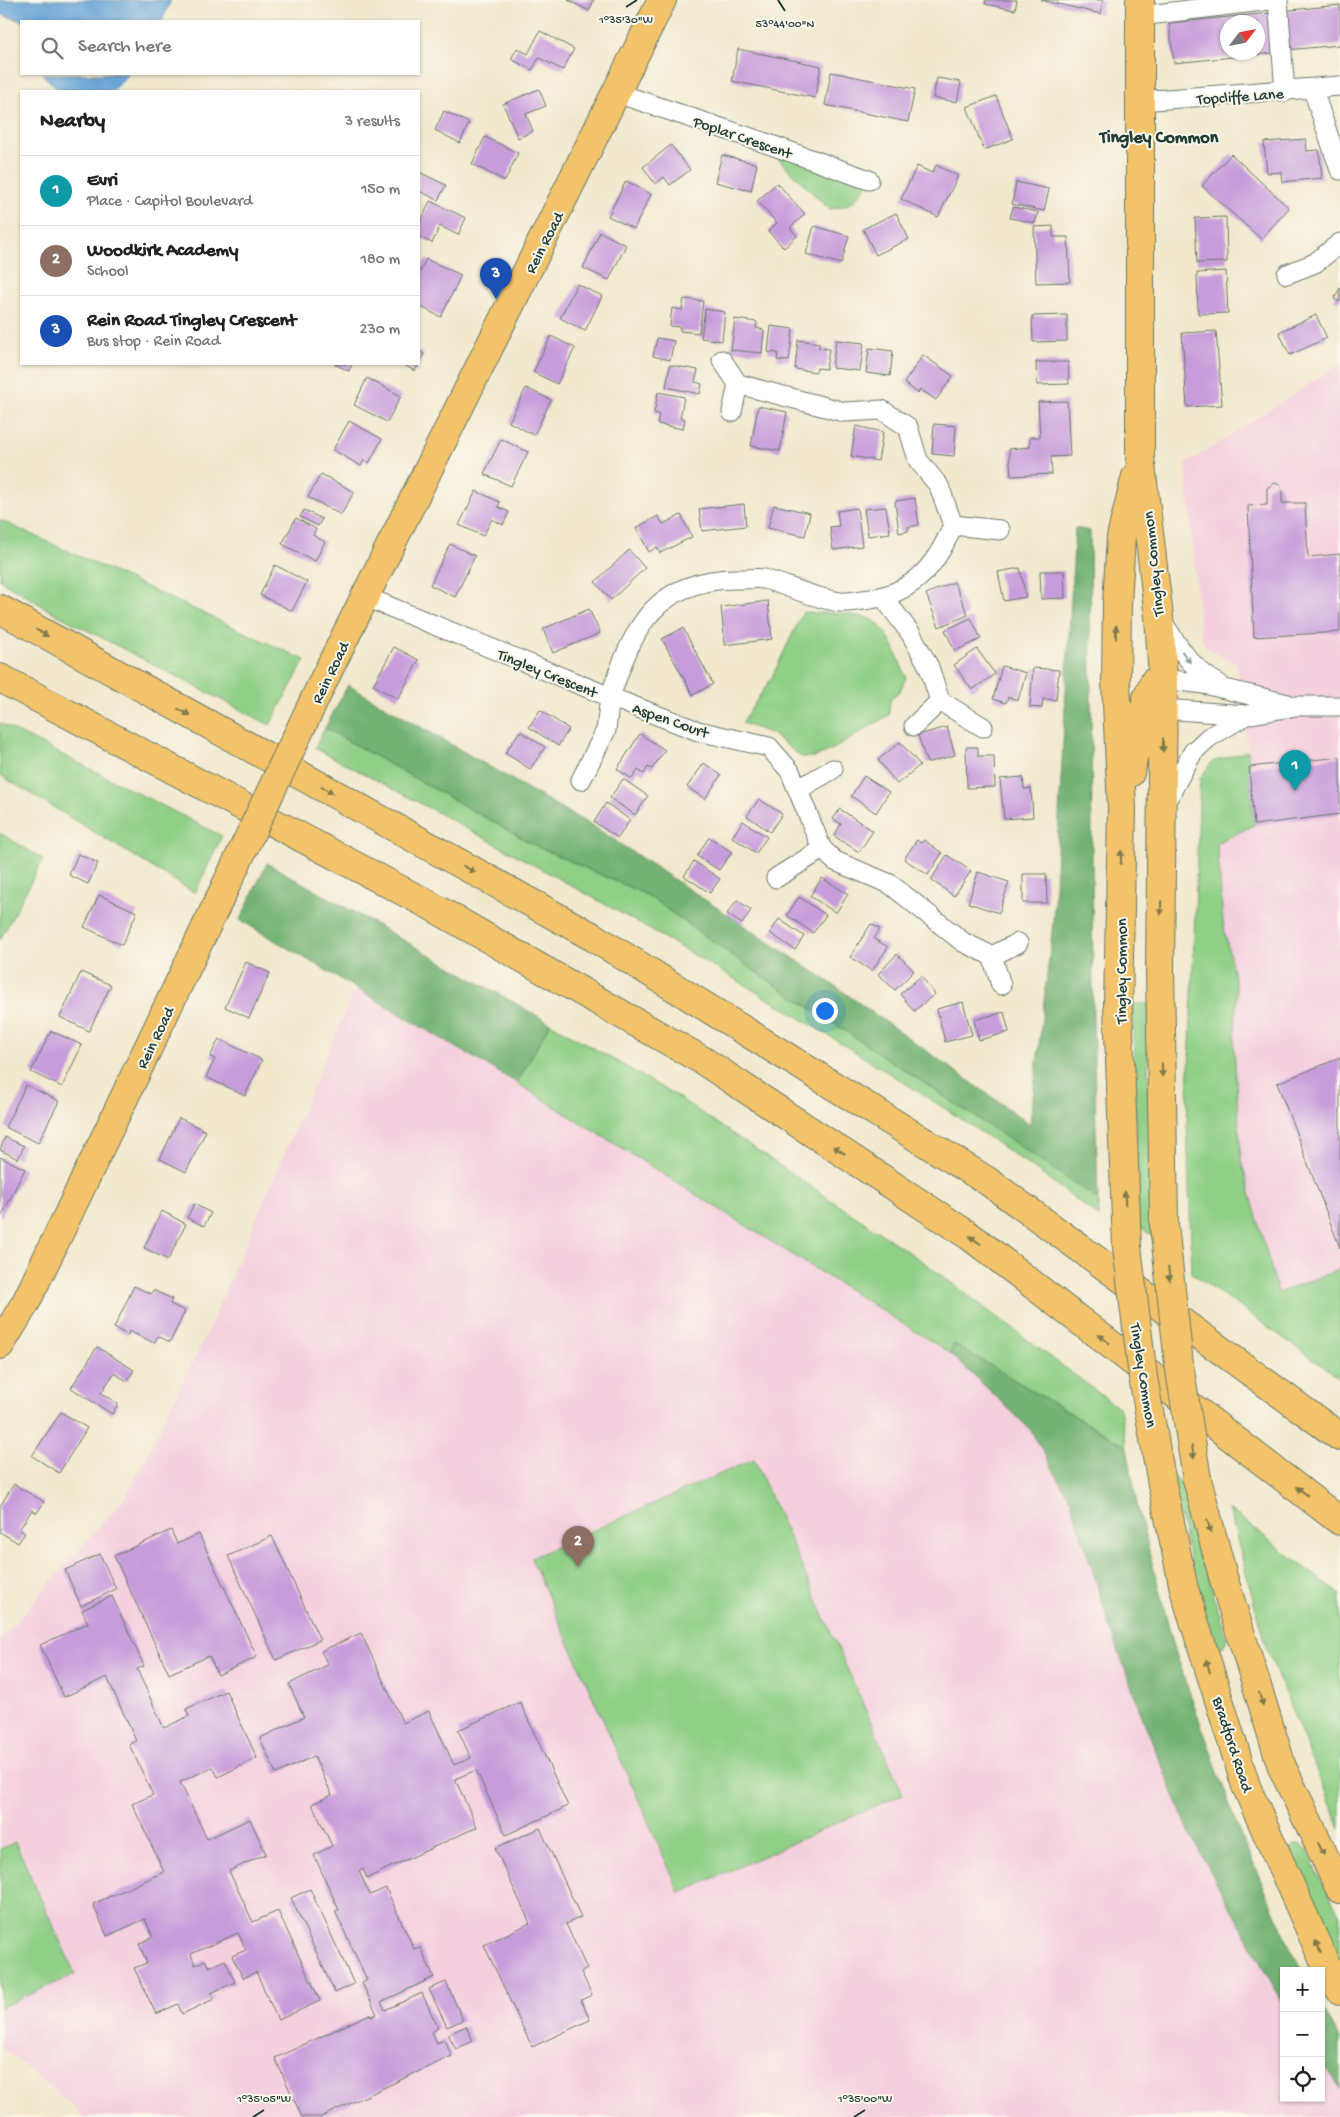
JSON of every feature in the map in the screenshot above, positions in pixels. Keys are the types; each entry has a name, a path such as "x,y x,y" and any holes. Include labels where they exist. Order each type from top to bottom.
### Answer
{"main road":[{"name":"Rein Road","path":"0,1345 26,1302 327,674 662,0"},
{"name":"Tingley Common","path":"1140,8 1140,458 1159,617 1158,695 1162,809 1160,968 1164,1225 1178,1364 1197,1479 1224,1580 1282,1767 1340,1889"},
{"name":"Tingley Common","path":"1140,458 1121,537 1117,604 1116,681 1122,809 1118,1007 1127,1247 1143,1377 1162,1484"},
{"path":"0,609 593,936 989,1182 1340,1437"},
{"path":"0,678 431,906 702,1060 972,1237 1337,1520"},
{"path":"1116,681 1158,695 1122,809"},
{"name":"Bradford Road","path":"1162,1484 1184,1589 1246,1786 1328,1970 1340,1990"}],"street":[{"path":"1140,8 1270,0"},
{"path":"1278,0 1285,92"},
{"name":"Topcliffe Lane","path":"1140,101 1313,90 1340,86"},
{"path":"1313,90 1340,170"},
{"name":"Poplar Crescent","path":"617,93 869,180"},
{"path":"1286,274 1316,263 1340,243"},
{"path":"722,360 738,384 844,412 882,410 908,427 918,460 939,486 953,525 1000,530"},
{"path":"732,412 738,384"},
{"name":"Tingley Crescent","path":"366,597 610,697 626,653 645,620 671,595 700,582 762,579 800,592 842,602 884,598 920,578 943,550 953,525"},
{"path":"884,598 911,634 929,667 940,701 983,727"},
{"path":"1159,617 1189,662 1203,676 1232,690"},
{"path":"1158,695 1204,684 1296,706"},
{"path":"1158,695 1246,715"},
{"name":"Aspen Court","path":"582,780 606,730 610,697 698,731 768,747 790,771 822,849"},
{"path":"914,726 940,701"},
{"path":"1162,809 1192,752 1208,738 1246,715 1296,706 1340,706"},
{"path":"799,789 833,769"},
{"path":"776,878 822,849 835,861 890,884 963,942 992,956 1001,985"},
{"path":"992,956 1018,943"}],"shaded area":[{"path":"1340,364 1340,1269 1278,1294 1241,1160 1234,1046 1237,992 1223,922 1217,843 1254,825 1248,751 1237,664 1216,654 1205,646 1200,633 1186,464"},
{"path":"355,989 517,1083 950,1353 1030,1429 1071,1501 1112,1633 1145,1724 1190,1834 1280,1998 1280,2102 1325,2102 1325,2067 1340,2089 1340,2117 85,2117 0,2045 0,1640 127,1495 207,1333"}],"green space":[{"path":"760,141 869,180 854,201 844,206 829,209"},
{"path":"0,520 305,660 270,725 56,614 0,580"},
{"path":"1075,528 1090,531 1093,1018 1098,1200 759,974 647,895 538,847 325,728 348,685 599,830 825,979 1030,1124 1053,923"},
{"path":"803,612 848,614 872,620 889,638 906,677 900,691 890,699 889,715 830,751 814,757 801,757 772,734 742,723 772,677"},
{"path":"0,723 222,836 195,893 0,775"},
{"path":"325,728 538,847 647,895 759,974 1098,1200 1099,1217 1039,1172 978,1130 720,970 451,820 315,748"},
{"path":"1248,751 1254,825 1217,843 1223,922 1237,992 1234,1046 1241,1160 1278,1293 1340,1269 1340,1378 1192,1273 1187,1124 1200,778 1212,762"},
{"path":"0,833 43,859 0,940"},
{"path":"267,863 550,1023 517,1083 240,920"},
{"path":"1132,1004 1149,1004 1148,1092 1153,1237 1139,1226"},
{"path":"550,1023 673,1094 922,1261 1120,1409 1127,1447 954,1344 950,1353 517,1083"},
{"path":"954,1344 1127,1447 1138,1509 1176,1654 1239,1831 1289,1945 1301,1967 1280,1967 1280,1998 1190,1834 1145,1724 1112,1633 1071,1501 1030,1429 950,1353"},
{"path":"754,1459 903,1794 680,1893 531,1558"},
{"path":"1170,1471 1188,1490 1203,1559 1227,1639 1223,1647 1218,1647 1213,1643 1192,1568"},
{"path":"1229,1509 1340,1595 1340,1829 1265,1644"},
{"path":"15,1842 75,1974 0,2008 0,1849"},
{"path":"1300,1843 1307,1850 1340,1916 1340,1963 1290,1852 1294,1846"},
{"path":"1325,2012 1340,2039 1340,2089 1325,2067"}],"water":[{"path":"0,0 171,0 162,20 20,20 0,14"},
{"path":"43,75 128,75 114,90 58,90"}],"building":[{"path":"568,0 594,0 589,11"},
{"path":"986,0 1017,0 1015,10 985,4"},
{"path":"1041,0 1103,0 1101,14"},
{"path":"1340,5 1340,45 1286,50 1281,11"},
{"path":"1269,13 1273,53 1265,54 1265,15 1249,15"},
{"path":"1220,18 1220,58 1174,63 1169,23"},
{"path":"540,31 574,49 563,70 539,58 532,70 511,59 517,48 528,54"},
{"path":"738,49 821,66 815,98 732,81"},
{"path":"831,72 915,89 908,122 825,105"},
{"path":"937,78 961,82 957,102 933,98"},
{"path":"539,89 546,106 526,114 533,131 518,138 503,104"},
{"path":"996,96 1013,139 984,150 967,107"},
{"path":"444,111 469,123 460,143 435,130"},
{"path":"485,137 518,153 505,181 472,164"},
{"path":"1306,139 1307,151 1319,150 1322,178 1282,182 1281,172 1267,173 1264,142"},
{"path":"671,145 690,170 670,185 664,177 655,184 643,167"},
{"path":"1231,154 1289,208 1261,239 1202,186"},
{"path":"722,155 757,164 751,191 715,182"},
{"path":"936,165 958,176 938,217 901,199 917,166 932,173"},
{"path":"420,172 446,185 438,200 420,191"},
{"path":"626,181 651,194 634,229 608,216"},
{"path":"1016,182 1049,189 1044,211 1012,204"},
{"path":"777,183 805,214 790,228 797,236 784,248 768,231 777,223 757,201"},
{"path":"430,201 466,218 458,235 440,226 432,243 420,237 420,224"},
{"path":"1013,207 1038,212 1035,223 1010,218"},
{"path":"896,213 909,239 876,255 863,229"},
{"path":"1226,217 1227,262 1197,263 1195,218"},
{"path":"814,226 849,236 841,264 806,254"},
{"path":"1053,226 1053,237 1068,237 1070,282 1036,283 1034,227"},
{"path":"600,232 626,245 609,280 583,268"},
{"path":"426,259 461,275 441,317 420,306 420,272"},
{"path":"1226,271 1228,313 1198,314 1197,273"},
{"path":"577,284 602,296 585,331 560,318"},
{"path":"1340,288 1340,302 1334,299"},
{"path":"684,299 703,301 699,333 680,331 680,327 670,326 672,308 682,310"},
{"path":"705,309 725,312 722,341 701,338"},
{"path":"1067,315 1067,341 1033,342 1032,316"},
{"path":"1316,315 1327,338 1290,355 1279,332"},
{"path":"735,319 757,322 756,328 764,330 762,353 731,350"},
{"path":"771,326 793,329 789,361 777,360 778,353 768,352"},
{"path":"1216,331 1222,405 1187,407 1182,333"},
{"path":"551,336 575,348 557,384 533,372"},
{"path":"657,338 674,341 670,360 653,356"},
{"path":"798,340 819,343 819,348 829,349 826,369 817,368 816,372 795,369"},
{"path":"836,340 864,343 860,371 832,368"},
{"path":"869,348 893,351 890,376 866,373"},
{"path":"420,352 424,354 420,361"},
{"path":"923,355 953,376 936,400 920,389 918,393 904,383"},
{"path":"1036,362 1068,362 1069,384 1037,385"},
{"path":"336,365 352,365 349,371"},
{"path":"404,365 418,365 415,371"},
{"path":"670,365 698,370 695,382 702,384 700,394 666,387"},
{"path":"367,378 401,396 387,422 354,405"},
{"path":"526,388 551,400 534,435 509,422"},
{"path":"658,392 684,397 680,418 685,419 683,429 657,424 659,414 654,413"},
{"path":"1067,401 1070,456 1051,457 1052,474 1011,476 1009,449 1030,447 1030,437 1040,437 1038,402"},
{"path":"758,406 787,412 780,451 751,446"},
{"path":"349,421 382,439 369,463 364,460 361,466 333,450"},
{"path":"934,424 956,426 954,456 932,454"},
{"path":"856,426 883,432 878,461 851,456"},
{"path":"501,439 528,452 511,486 484,474"},
{"path":"321,474 354,492 341,515 308,497"},
{"path":"1275,483 1280,485 1282,490 1282,503 1305,503 1308,557 1340,554 1340,632 1254,637 1248,506 1267,505 1267,488"},
{"path":"476,491 500,502 498,507 509,512 503,525 492,519 483,536 459,525"},
{"path":"915,498 919,525 908,527 908,531 899,533 895,501"},
{"path":"744,504 746,526 702,531 699,509"},
{"path":"774,505 810,513 805,536 768,528"},
{"path":"886,507 890,533 868,536 864,509"},
{"path":"857,508 862,546 833,550 830,527 839,526 837,511"},
{"path":"304,510 322,519 318,526 300,517"},
{"path":"681,515 692,537 660,553 657,547 649,552 636,528 658,516 663,524"},
{"path":"296,518 316,529 313,535 325,542 315,561 282,544"},
{"path":"450,544 475,556 455,597 430,585"},
{"path":"629,550 645,568 611,600 595,582"},
{"path":"275,565 307,582 292,611 260,595"},
{"path":"1020,568 1026,597 1004,601 998,572"},
{"path":"1040,571 1064,571 1065,598 1041,599"},
{"path":"954,582 968,615 939,627 926,594"},
{"path":"768,601 772,639 725,645 721,607"},
{"path":"589,609 600,633 553,653 543,629"},
{"path":"971,618 981,639 955,651 945,630"},
{"path":"683,628 713,684 693,695 662,639"},
{"path":"394,647 419,660 398,699 373,685"},
{"path":"977,649 995,674 972,690 954,665"},
{"path":"1002,666 1026,673 1018,700 1008,697 1006,703 993,699"},
{"path":"1033,668 1059,670 1056,700 1043,699 1042,708 1030,707"},
{"path":"540,710 569,729 558,746 529,727"},
{"path":"947,727 955,755 927,763 918,735"},
{"path":"520,731 545,747 530,769 505,753"},
{"path":"640,734 665,750 652,769 648,767 644,774 638,770 632,779 617,769"},
{"path":"900,742 920,765 897,784 878,760"},
{"path":"966,747 978,747 978,756 994,756 995,787 967,788"},
{"path":"1340,757 1340,814 1254,825 1249,767"},
{"path":"704,763 721,775 705,799 687,787"},
{"path":"864,776 889,792 876,813 851,796"},
{"path":"1023,777 1024,789 1031,788 1033,817 1004,819 1000,779"},
{"path":"623,779 648,796 635,815 610,798"},
{"path":"759,799 782,814 770,832 747,816"},
{"path":"606,803 630,820 618,838 594,822"},
{"path":"840,809 873,831 859,852 834,836 841,824 833,819"},
{"path":"743,821 767,837 756,853 732,837"},
{"path":"709,837 732,852 719,870 697,856"},
{"path":"917,840 921,843 924,840 942,853 928,875 904,859"},
{"path":"78,854 98,863 88,884 69,875"},
{"path":"947,855 971,871 954,896 931,880"},
{"path":"694,861 720,879 710,893 684,876"},
{"path":"978,872 1009,882 999,913 968,903"},
{"path":"1023,874 1046,874 1047,903 1023,903"},
{"path":"822,878 848,894 836,913 810,896"},
{"path":"99,895 137,912 122,945 84,927"},
{"path":"799,897 826,915 813,933 787,915"},
{"path":"737,900 751,910 742,924 727,914"},
{"path":"779,919 804,936 795,950 770,933"},
{"path":"871,924 880,929 874,939 888,947 872,971 850,957"},
{"path":"897,954 914,971 895,990 878,974"},
{"path":"246,962 270,973 249,1018 225,1007"},
{"path":"81,972 111,985 89,1031 60,1017"},
{"path":"921,976 935,994 914,1011 900,994"},
{"path":"963,1002 972,1035 945,1042 937,1009"},
{"path":"1004,1012 1009,1032 979,1040 974,1020"},
{"path":"51,1031 82,1045 62,1087 31,1072"},
{"path":"219,1039 262,1060 245,1096 206,1077 215,1059 210,1057"},
{"path":"1340,1058 1340,1248 1277,1083"},
{"path":"26,1085 59,1101 38,1143 5,1127"},
{"path":"179,1118 206,1131 186,1172 160,1159"},
{"path":"5,1137 24,1146 18,1159 0,1150"},
{"path":"0,1157 25,1169 1,1217 0,1216"},
{"path":"194,1204 211,1213 204,1226 187,1218"},
{"path":"162,1211 186,1224 168,1260 144,1248"},
{"path":"134,1286 151,1294 153,1290 172,1299 170,1304 185,1311 170,1342 158,1336 154,1343 129,1331 128,1335 114,1328"},
{"path":"97,1347 134,1370 127,1381 114,1373 101,1393 118,1404 112,1414 71,1388"},
{"path":"61,1412 87,1428 59,1473 32,1456"},
{"path":"14,1484 44,1502 37,1513 32,1510 19,1530 25,1533 18,1543 0,1532 0,1506"},
{"path":"171,1530 177,1544 199,1534 257,1657 218,1675 209,1656 169,1674 114,1556"},
{"path":"272,1536 320,1640 276,1660 228,1556"},
{"path":"100,1554 116,1589 81,1606 65,1570"},
{"path":"112,1596 144,1666 137,1669 164,1728 189,1716 186,1709 226,1691 257,1758 218,1777 213,1767 180,1782 207,1839 250,1819 266,1854 229,1871 253,1922 278,1911 320,2001 278,2020 256,1972 243,1978 232,1956 246,1950 238,1933 191,1954 195,1965 205,1960 209,1967 225,1960 235,1982 211,1993 214,1999 182,2014 178,2004 156,2014 134,1968 147,1963 139,1944 153,1937 145,1919 107,1936 93,1904 164,1872 132,1804 153,1795 129,1744 136,1741 107,1677 64,1697 40,1645 88,1623 82,1610"},
{"path":"361,1633 403,1723 429,1711 454,1765 471,1758 458,1730 520,1702 568,1806 506,1835 476,1770 455,1779 477,1827 367,1878 363,1869 359,1871 370,1895 386,1888 414,1949 420,1947 434,1977 381,2002 385,2010 422,1993 438,2028 432,2032 437,2043 444,2040 452,2056 321,2117 302,2117 275,2058 370,2014 371,2017 377,2014 362,1983 367,1980 335,1911 339,1910 314,1855 332,1846 312,1804 332,1795 314,1756 276,1774 260,1738 304,1717 289,1684 328,1665 321,1651"},
{"path":"540,1828 581,1917 566,1924 587,1969 581,1972 592,1995 581,2000 590,2020 532,2047 484,1945 530,1923 495,1848"},
{"path":"310,1889 354,1984 335,1993 291,1898"},
{"path":"446,1982 463,2020 447,2027 429,1989"},
{"path":"466,2026 473,2041 456,2049 448,2034"}],"place":[{"name":"Rein Road Tingley Crescent","path":"496,299"},
{"name":"Evri","path":"1295,791"},
{"name":"Woodkirk Academy","path":"578,1567"}],"district":[{"name":"Tingley Common","path":"1159,136"}]}
